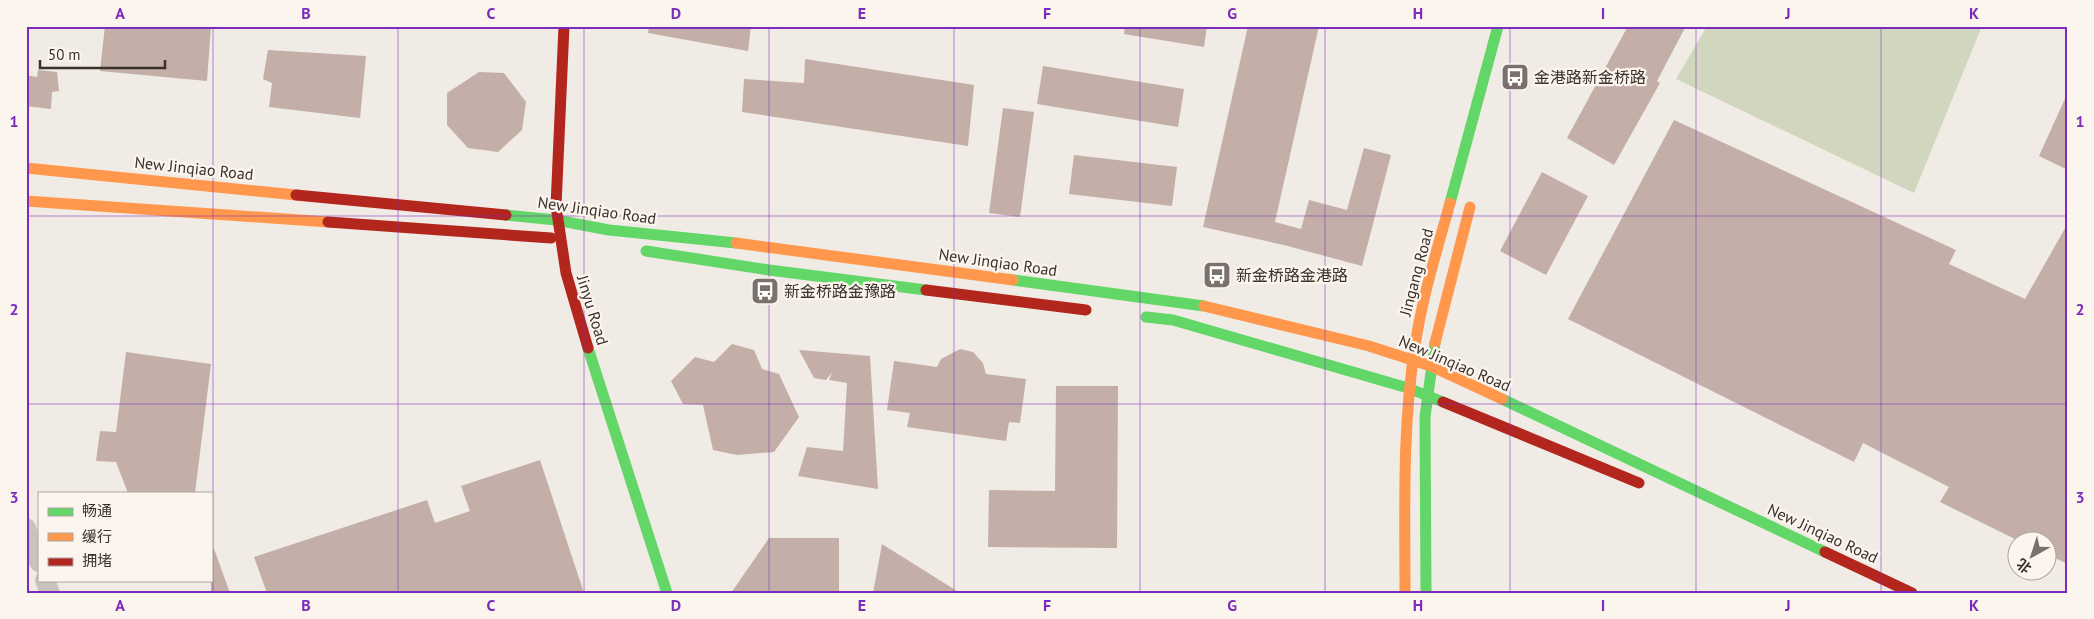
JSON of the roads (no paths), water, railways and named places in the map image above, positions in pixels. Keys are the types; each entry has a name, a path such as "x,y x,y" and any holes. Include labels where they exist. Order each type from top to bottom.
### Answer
{"street":[{"name":"Jinyu Road","path":"564,26 556,220 559,238 572,299 667,593"},
{"name":"Jingang Road","path":"1405,593 1405,442 1408,388 1412,359 1421,311 1498,26"},
{"name":"New Jinqiao Road","path":"26,168 556,220 609,230 753,245 1215,308 1369,346 1431,366 1912,593"},
{"path":"1426,593 1425,417 1431,366 1440,318 1473,196"},
{"name":"New Jinqiao Road","path":"26,201 572,240"},
{"name":"New Jinqiao Road","path":"634,250 769,270 1094,310"},
{"path":"1134,315 1173,320 1408,388 1650,487"},
{"path":"26,528 38,559"}],"place":[{"name":"金港路新金桥路","path":"1515,77"},
{"name":"新金桥路金港路","path":"1217,275"},
{"name":"新金桥路金豫路","path":"765,291"}]}
